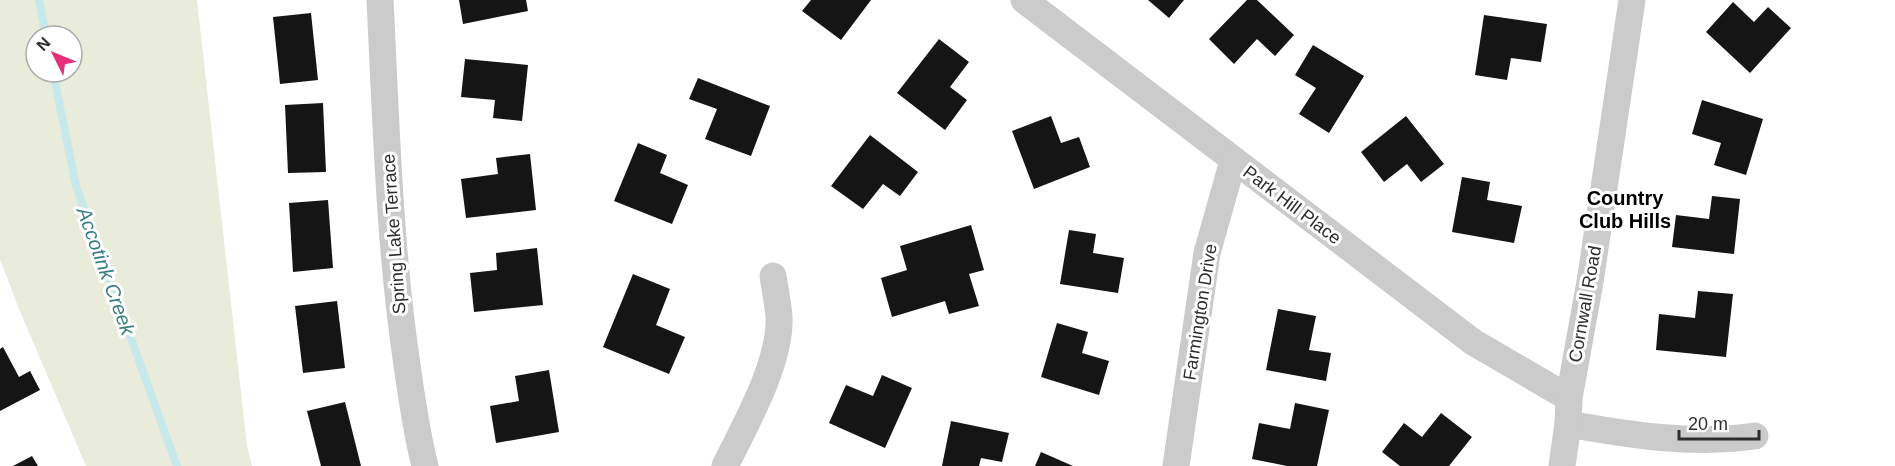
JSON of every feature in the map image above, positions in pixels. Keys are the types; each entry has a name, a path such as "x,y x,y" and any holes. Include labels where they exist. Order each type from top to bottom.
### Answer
{"street":[{"name":"Spring Lake Terrace","path":"380,0 399,308 410,386 425,466"},
{"name":"Park Hill Place","path":"1024,0 1233,161 1568,411 1635,436 1682,440 1735,439 1755,436"},
{"name":"Cornwall Road","path":"1562,466 1568,411 1590,282 1632,0"},
{"name":"Farmington Drive","path":"1176,466 1207,253 1233,161"},
{"path":"725,466 760,393 774,354 779,319 773,276"}],"green space":[{"path":"0,0 197,0 247,446 252,466 86,466 0,259"}],"building":[{"path":"459,0 526,0 528,11 463,24"},
{"path":"811,0 871,0 841,40 802,11"},
{"path":"1148,0 1184,0 1169,18"},
{"path":"1247,0 1257,0 1294,35 1275,56 1257,39 1234,64 1209,39"},
{"path":"1733,2 1754,22 1768,7 1791,28 1750,73 1706,32"},
{"path":"311,13 318,80 280,84 273,17"},
{"path":"1484,15 1547,24 1541,62 1511,58 1507,80 1475,75"},
{"path":"939,39 969,62 950,87 967,100 945,130 897,93"},
{"path":"1313,45 1364,76 1329,133 1299,114 1316,88 1295,75"},
{"path":"465,59 528,65 522,121 493,118 495,100 461,97"},
{"path":"698,78 770,106 751,156 705,139 717,109 689,99"},
{"path":"1702,100 1763,119 1746,175 1714,165 1721,143 1692,134"},
{"path":"323,103 326,172 288,173 285,105"},
{"path":"1051,116 1061,143 1079,137 1090,167 1034,189 1012,131"},
{"path":"1406,116 1444,164 1421,182 1407,164 1384,182 1361,152"},
{"path":"870,135 918,172 900,196 883,184 863,209 831,186"},
{"path":"638,143 667,155 660,173 688,185 672,224 614,201"},
{"path":"530,154 536,210 466,218 461,179 498,174 496,158"},
{"path":"1462,177 1490,182 1487,200 1522,206 1514,243 1452,232"},
{"path":"1712,196 1740,199 1734,254 1672,247 1676,215 1709,219"},
{"path":"328,200 333,268 293,272 289,203"},
{"path":"971,225 984,270 969,274 979,306 949,314 945,301 892,317 881,278 907,270 900,246"},
{"path":"1069,230 1096,234 1093,253 1124,258 1118,293 1060,284"},
{"path":"537,248 543,305 474,312 470,273 497,270 496,253"},
{"path":"633,274 670,289 656,325 685,337 669,374 603,347"},
{"path":"1698,291 1733,294 1726,357 1656,350 1659,314 1695,318"},
{"path":"337,301 345,368 303,373 295,306"},
{"path":"1278,309 1316,316 1309,350 1331,353 1326,381 1266,370"},
{"path":"1057,323 1088,332 1082,353 1109,361 1099,395 1041,377"},
{"path":"3,347 19,377 30,371 40,390 0,411 0,349"},
{"path":"549,370 559,432 496,443 490,406 519,401 515,376"},
{"path":"882,375 912,388 885,448 829,423 846,385 873,396"},
{"path":"345,402 361,466 321,466 307,411"},
{"path":"1295,403 1329,410 1317,466 1287,466 1252,459 1259,423 1290,429"},
{"path":"1441,413 1472,437 1449,466 1400,466 1382,452 1404,423 1422,437"},
{"path":"951,421 1009,433 1002,462 981,458 979,466 942,466"},
{"path":"1041,452 1073,466 1035,466"},
{"path":"32,456 38,466 13,466"}],"waterway":[{"name":"Accotink Creek","path":"39,0 44,24"},
{"name":"Accotink Creek","path":"55,84 76,186 177,466"}],"district":[{"name":"Country Club Hills","path":"1625,210"}]}
